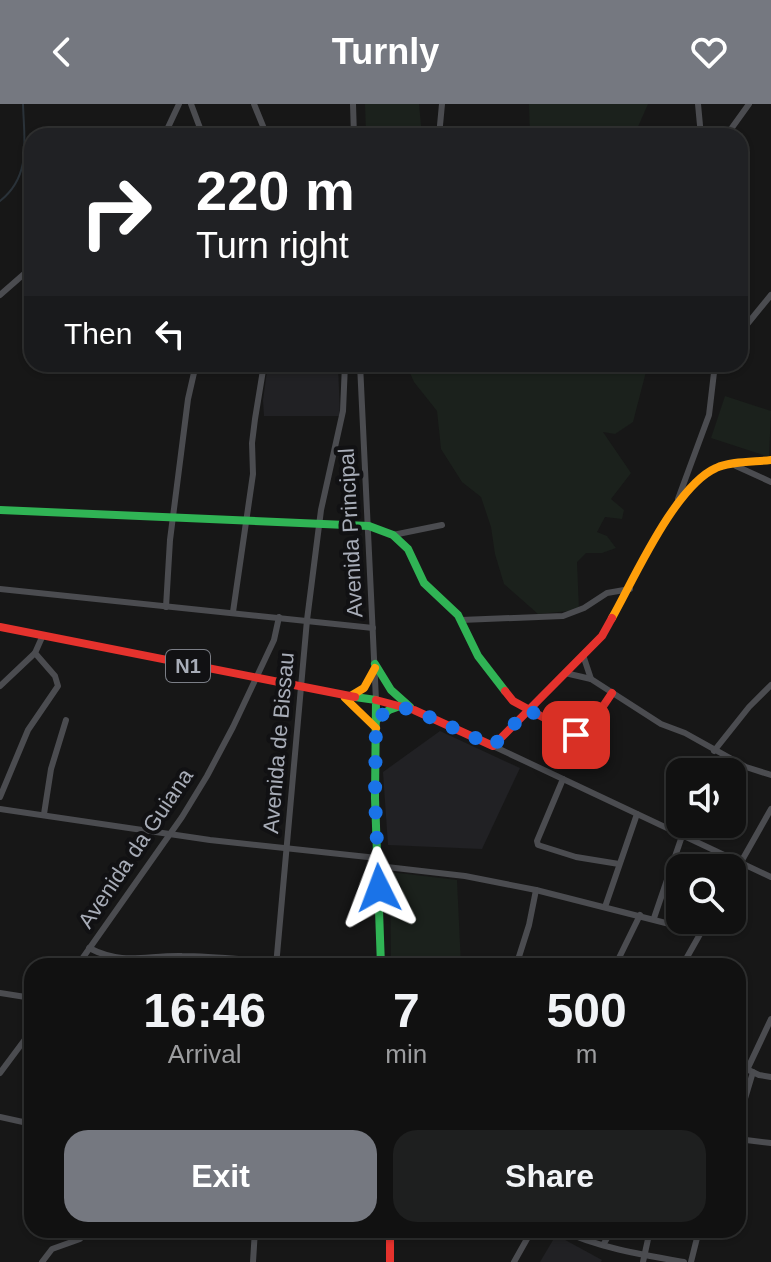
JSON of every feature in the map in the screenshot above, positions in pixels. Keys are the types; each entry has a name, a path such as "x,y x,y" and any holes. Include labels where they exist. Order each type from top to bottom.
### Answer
{"street":[{"path":"168,128 179,104"},
{"path":"191,104 200,128"},
{"path":"254,104 264,128"},
{"path":"353,104 354,128"},
{"path":"440,128 442,104"},
{"path":"698,104 700,128"},
{"path":"732,128 749,104"},
{"path":"0,295 24,274"},
{"path":"748,323 771,295"},
{"path":"166,607 173,516 194,372"},
{"path":"233,612 253,474 253,433 263,372"},
{"name":"Avenida de Bissau","path":"277,958 307,620 319,524 343,411 345,372"},
{"name":"Avenida Principal","path":"360,372 376,700"},
{"path":"493,746 602,636 630,589 677,503 709,415 716,372"},
{"path":"677,503 707,472 717,467 771,460"},
{"path":"732,464 771,482"},
{"path":"0,510 369,526 393,535 408,549 419,574 432,592 461,620 487,669 513,701 583,736 612,693"},
{"path":"393,535 442,525"},
{"path":"0,589 373,628"},
{"path":"461,620 563,616 584,608 607,593 630,589"},
{"name":"Avenida da Guiana","path":"82,958 171,833 207,776 274,640 279,617"},
{"name":"N1","path":"0,627 345,697 376,700"},
{"path":"0,686 35,653 43,635"},
{"path":"0,797 28,730 58,686 55,676 35,653"},
{"path":"583,655 591,679"},
{"path":"376,724 345,697 364,688 375,666 391,690 414,710"},
{"path":"564,673 591,679 642,713 746,767 771,775"},
{"path":"714,751 771,685"},
{"path":"381,958 376,700 414,710 666,828"},
{"path":"376,724 389,710 400,706"},
{"path":"44,814 51,769 66,720"},
{"path":"563,779 541,829 538,845 576,857 619,864"},
{"path":"0,809 287,847 465,876 666,922"},
{"path":"746,854 771,809"},
{"path":"605,907 637,814"},
{"path":"654,918 681,838"},
{"path":"686,838 719,854"},
{"path":"746,867 771,877"},
{"path":"519,958 536,890"},
{"path":"619,958 640,915"},
{"path":"686,958 700,934"},
{"path":"89,948 120,958"},
{"path":"141,958 179,955 211,958"},
{"path":"0,993 24,997"},
{"path":"746,1088 771,1019"},
{"path":"0,1073 24,1041"},
{"path":"746,1069 771,1077"},
{"path":"0,1117 24,1122"},
{"path":"746,1140 771,1143"},
{"path":"253,1262 254,1238"},
{"path":"390,1238 390,1262"},
{"path":"514,1262 528,1238"},
{"path":"583,1238 637,1251 644,1259 684,1262"},
{"path":"603,1245 607,1238"},
{"path":"644,1259 648,1238"},
{"path":"691,1262 697,1238"},
{"path":"42,1262 52,1249 80,1239"}],"shaded area":[{"path":"365,104 419,104 421,128 366,128"},
{"path":"529,104 648,104 637,128 530,128"},
{"path":"267,372 338,372 340,416 264,416"},
{"path":"410,372 646,372 633,422 615,434 603,432 631,473 611,499 624,510 622,519 605,517 597,532 607,536 616,548 602,553 586,553 577,562 579,610 538,614 504,584 481,497 462,482 441,449 437,411"},
{"path":"725,396 771,411 769,457 711,438"},
{"path":"440,731 520,768 482,849 388,845 383,772"},
{"path":"390,872 457,880 461,958 391,958"},
{"path":"554,1238 562,1238 602,1260 601,1262 540,1262"}],"waterway":[{"path":"23,104 24,128"},
{"path":"0,201 17,180 24,157"}],"traffic: fast":[{"path":"0,510 369,526 393,535 408,549 424,583 458,615 478,656 505,691"},
{"path":"375,664 391,690 410,707"},
{"path":"355,697 376,700 375,798 381,958"},
{"path":"376,720 400,706"}],"traffic: slow":[{"path":"612,618 657,535 701,478 722,466 771,460"},
{"path":"349,697 364,688 375,668"},
{"path":"345,698 376,728"}],"traffic: jam":[{"path":"376,700 414,710 493,746 602,636 612,618"},
{"path":"0,627 355,697"},
{"path":"505,691 513,701 583,736 612,693"},
{"path":"390,1238 390,1262"}],"route":[{"path":"379,888 376,720 384,713 400,706 414,710 493,746 528,710 576,735"}]}
